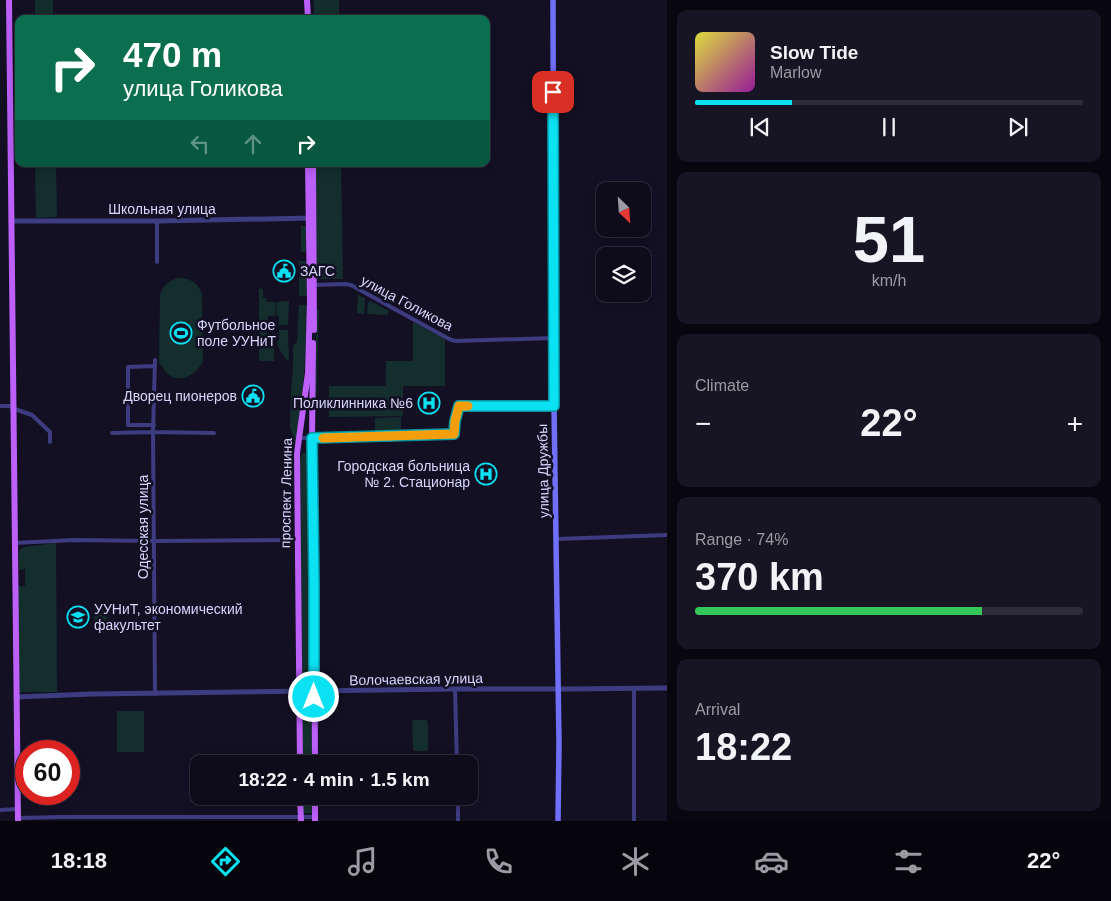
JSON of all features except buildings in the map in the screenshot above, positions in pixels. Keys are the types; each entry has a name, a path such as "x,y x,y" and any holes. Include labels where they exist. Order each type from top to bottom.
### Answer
{"main road":[{"path":"9,0 16,780 18,819"},
{"path":"307,0 308,15"},
{"path":"312,0 312,15"},
{"name":"улица Дружбы","path":"553,0 558,821"},
{"name":"проспект Ленина","path":"308,167 311,218"},
{"name":"проспект Ленина","path":"313,167 311,285 315,755"},
{"name":"проспект Ленина","path":"300,755 297,460 308,373 311,285"},
{"path":"300,805 300,819"},
{"path":"315,805 315,819"}],"street":[{"name":"Школьная улица","path":"11,221 311,218"},
{"path":"157,221 157,262"},
{"name":"улица Голикова","path":"311,285 351,285 455,341 554,338"},
{"name":"Одесская улица","path":"155,360 153,432 155,694"},
{"path":"154,425 128,425 128,367 155,366"},
{"path":"0,406 12,407 32,415 50,432 50,442"},
{"path":"299,438 454,434 459,406 554,406"},
{"path":"112,432 214,433"},
{"path":"557,539 667,536"},
{"path":"14,543 74,540 297,540"},
{"path":"634,688 634,821"},
{"name":"Волочаевская улица","path":"16,697 92,694 667,688"},
{"path":"455,689 457,755"},
{"path":"458,805 458,821"},
{"path":"0,810 18,809"},
{"path":"18,819 315,819"}],"green space":[{"path":"35,0 53,0 53,15 35,15"},
{"path":"314,0 339,0 339,15 314,15"},
{"path":"35,167 56,167 57,217 36,218"},
{"path":"314,167 341,167 343,279 315,279"},
{"path":"301,226 308,226 308,251 301,252"},
{"path":"299,261 308,261 308,296 299,296"},
{"name":"Футбольное поле УУНиТ","path":"177,278 194,282 202,296 203,362 191,375 181,378 171,376 159,362 160,295 166,284"},
{"path":"259,288 263,289 263,298 266,298 267,302 276,302 275,316 268,316 267,325 259,325"},
{"path":"358,295 365,298 364,314 357,313"},
{"path":"289,301 288,325 279,325 279,316 276,315 277,302"},
{"path":"370,301 389,311 387,315 367,314"},
{"path":"299,305 308,305 302,408 296,446 290,427 293,346 297,342"},
{"path":"317,310 319,310 316,412 314,412"},
{"path":"413,322 445,339 445,386 403,386 403,416 329,417 329,386 386,386 386,361 413,361"},
{"path":"267,330 267,340 259,347 259,331"},
{"path":"279,330 288,330 289,359 287,361 278,347"},
{"path":"268,341 272,341 274,344 274,361 261,361 259,359 259,349"},
{"path":"401,417 401,432 375,432 375,418"},
{"path":"302,453 308,453 310,458 313,683 302,683 300,460"},
{"path":"56,543 57,692 17,692 16,586 25,586 25,569 19,570 19,550 24,547"},
{"path":"94,607 106,607 107,627 95,627"},
{"path":"308,697 312,701 312,755 303,755 302,700"},
{"path":"117,711 144,711 144,752 117,752"},
{"path":"414,720 426,720 428,722 427,751 414,751 413,749 412,722"},
{"path":"303,805 312,805 312,813 303,813"}],"slow traffic":[{"path":"323,438 454,434 456,413 459,406 468,406"}],"place":[{"name":"ЗАГС","path":"284,271"},
{"name":"Футбольное поле УУНиТ","path":"181,333"},
{"name":"Дворец пионеров","path":"253,396"},
{"name":"Поликлинника №6","path":"429,403"},
{"name":"Городская больница № 2. Стационар","path":"486,474"},
{"name":"УУНиТ, экономический факультет","path":"78,617"}],"route":[{"path":"314,697 312,438 454,434 456,413 459,406 554,406 553,92"}]}
